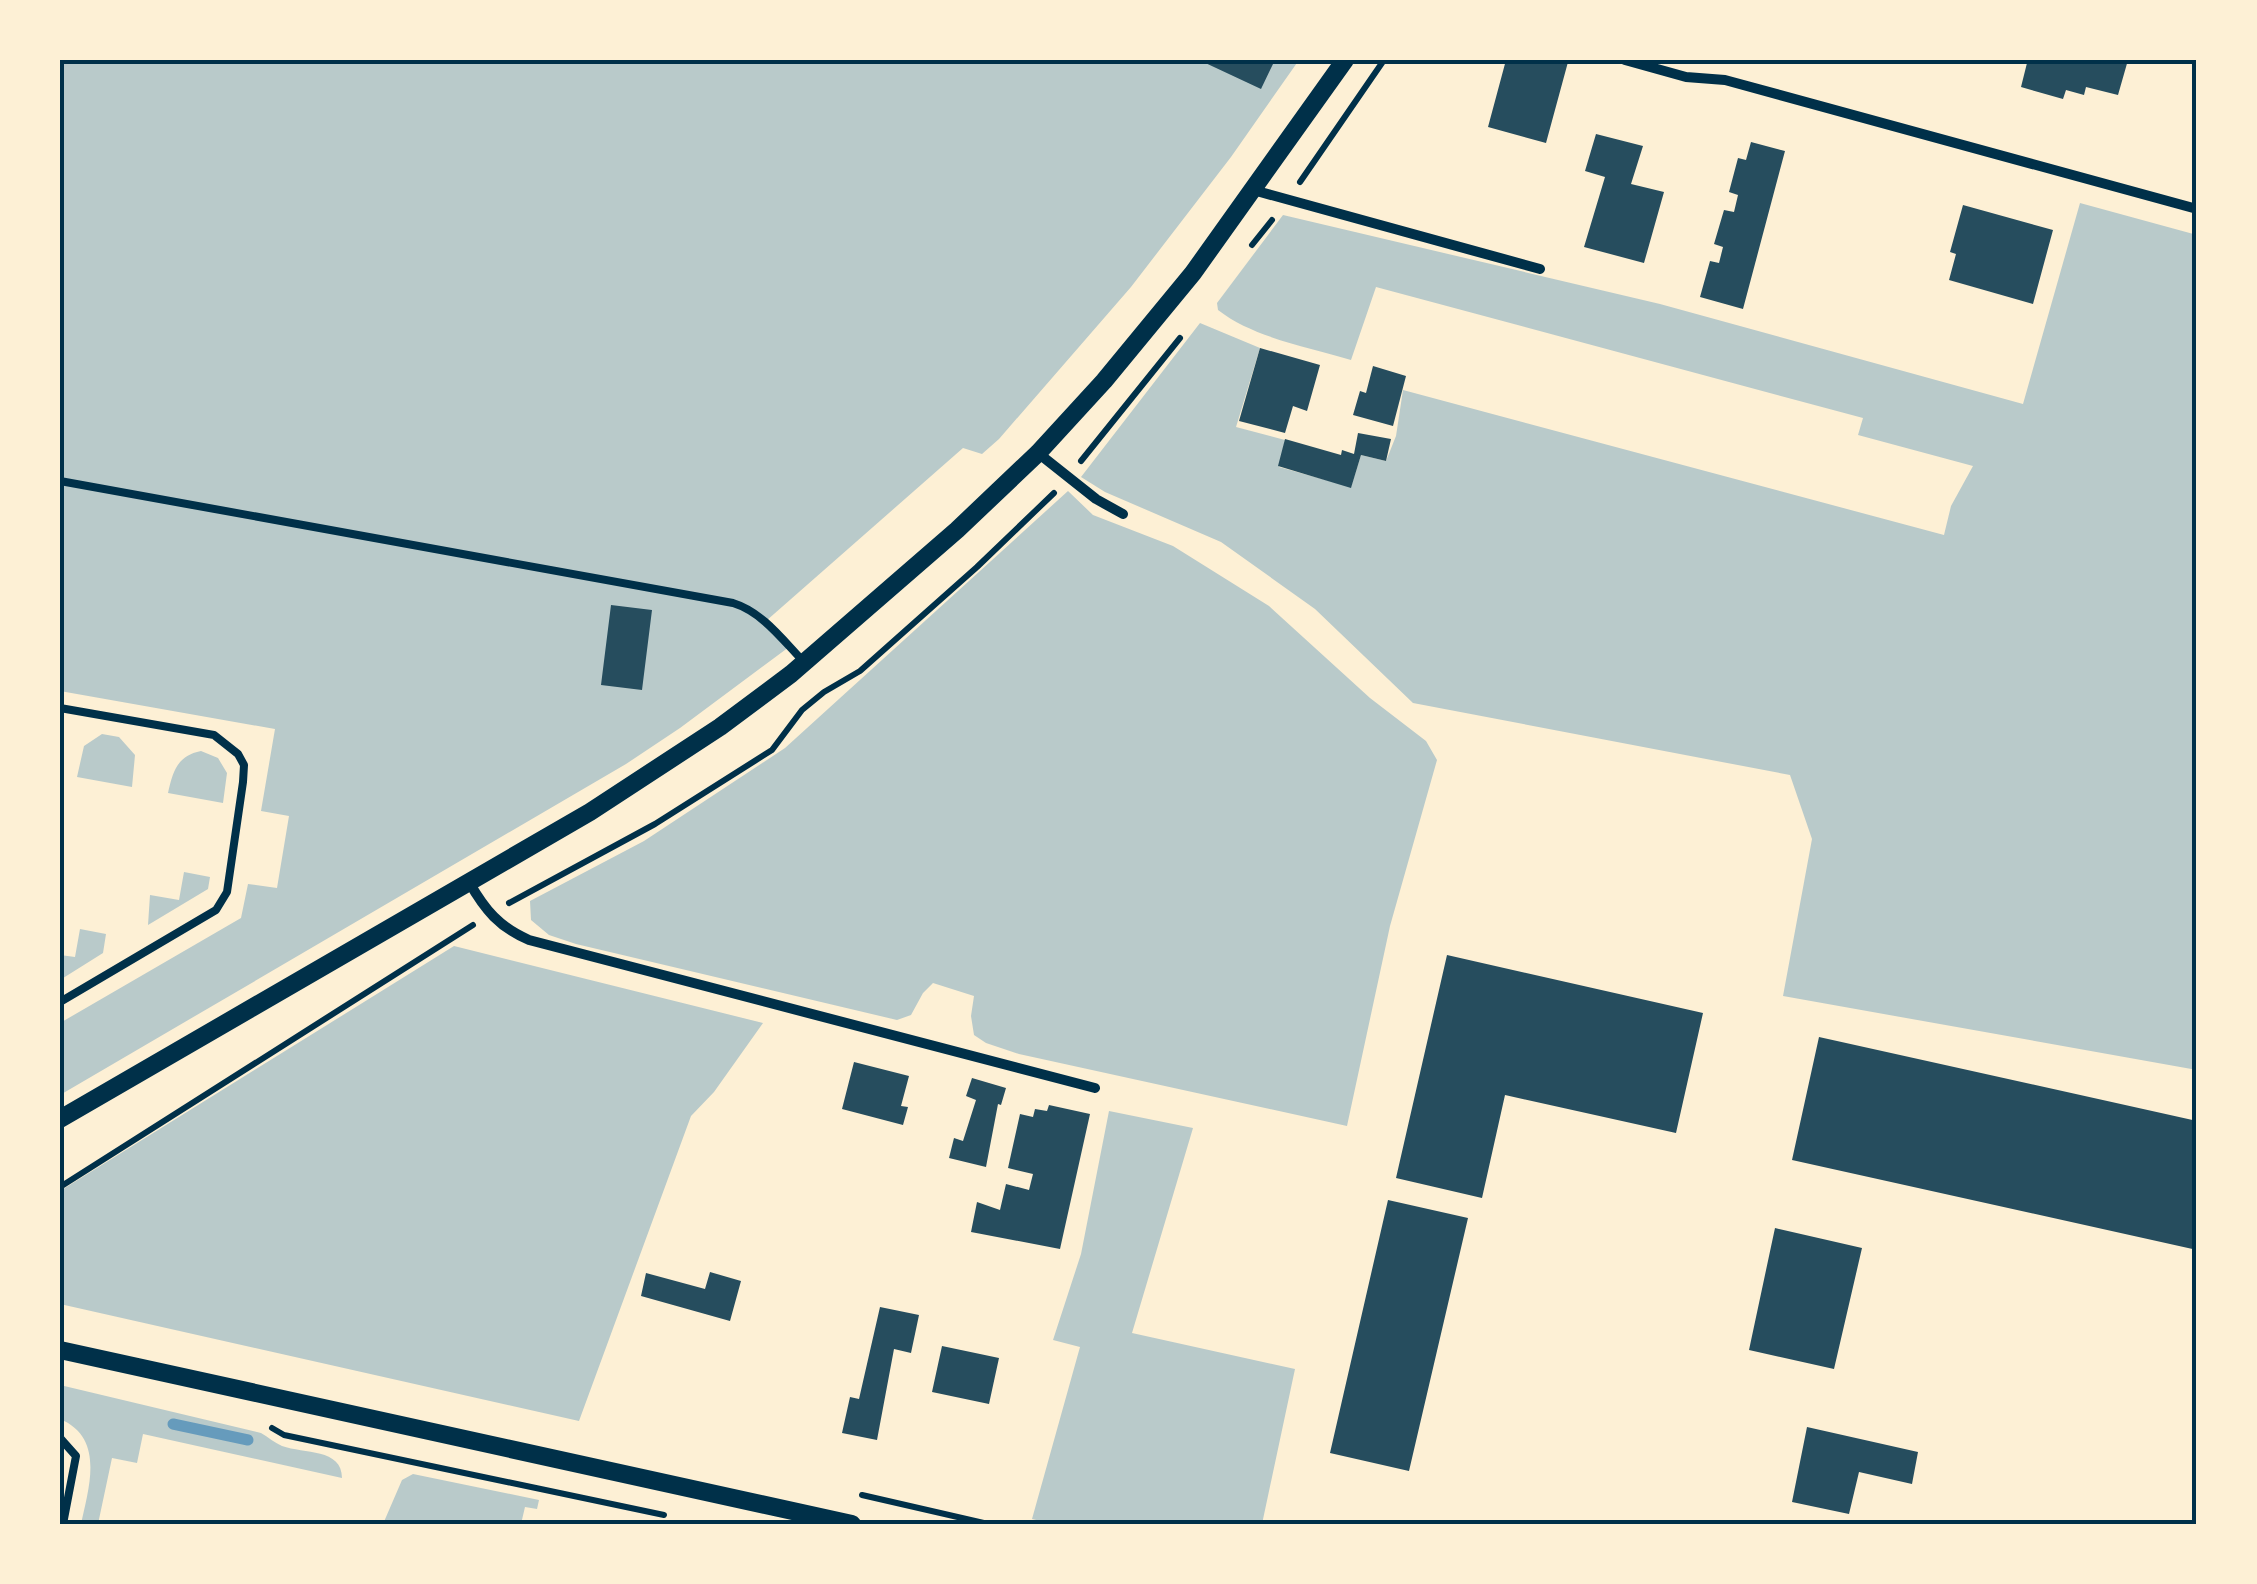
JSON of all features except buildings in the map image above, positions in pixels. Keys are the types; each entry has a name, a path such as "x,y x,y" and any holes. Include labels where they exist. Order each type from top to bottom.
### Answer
{"street":[{"path":"60,1119 639,780 720,727 804,663 957,530 1038,453 1104,381 1193,273 1345,60"},
{"path":"1625,60 1686,77 1725,80 2197,209"},
{"path":"1252,190 1540,269"},
{"path":"1038,453 1123,514"},
{"path":"469,882 480,902 505,929 528,940 1095,1088"},
{"path":"60,1350 852,1524"}],"lane":[{"path":"60,481 734,603 747,607 765,621 804,663"},
{"path":"60,708 214,736 238,754 244,774 227,892 216,910 60,1002"},
{"path":"60,1438 76,1456 63,1524"}],"path":[{"path":"859,1495 988,1524"}],"shaded area":[{"path":"60,60 1299,60 1231,157 1131,287 999,439 982,454 963,448 766,621 789,647 626,764 60,1095 60,1023 241,918 248,884 277,888 289,816 261,811 275,729 60,691"},
{"path":"2080,203 2197,235 2197,1070 1783,996 1812,839 1790,775 1413,703 1315,609 1221,542 1105,492 1081,477 1200,323 1260,348 1236,427 1285,440 1279,467 1351,487 1361,455 1386,461 1396,436 1403,390 1944,535 1951,506 1973,466 1858,435 1863,418 1376,287 1351,360 1248,328 1218,310 1217,303 1283,215 1660,304 2023,404"},
{"path":"1068,491 1093,515 1173,546 1269,606 1370,698 1426,741 1437,760 1390,926 1347,1126 1019,1054 986,1043 974,1035 974,996 933,983 911,1015 897,1020 576,944 549,935 531,920 530,901 644,841 785,748"},
{"path":"102,734 119,737 135,755 132,787 77,777 84,746"},
{"path":"201,751 218,758 227,773 223,803 168,793 177,766"},
{"path":"184,872 210,877 208,889 148,925 150,895 179,900"},
{"path":"80,929 106,934 103,953 60,980 60,955 75,957"},
{"path":"454,946 763,1023 714,1092 691,1116 579,1421 60,1304 60,1191"},
{"path":"1109,1111 1193,1128 1132,1333 1295,1369 1262,1524 1053,1524 1032,1519 1080,1347 1053,1340 1081,1254"},
{"path":"60,1385 261,1433 282,1446 329,1457 336,1461 342,1478 143,1434 137,1463 112,1458 98,1524 81,1524 90,1480 89,1451 74,1427 60,1419"},
{"path":"413,1474 539,1500 537,1509 525,1507 521,1524 383,1524 402,1480"}],"waterway":[{"path":"173,1424 248,1440"}]}
